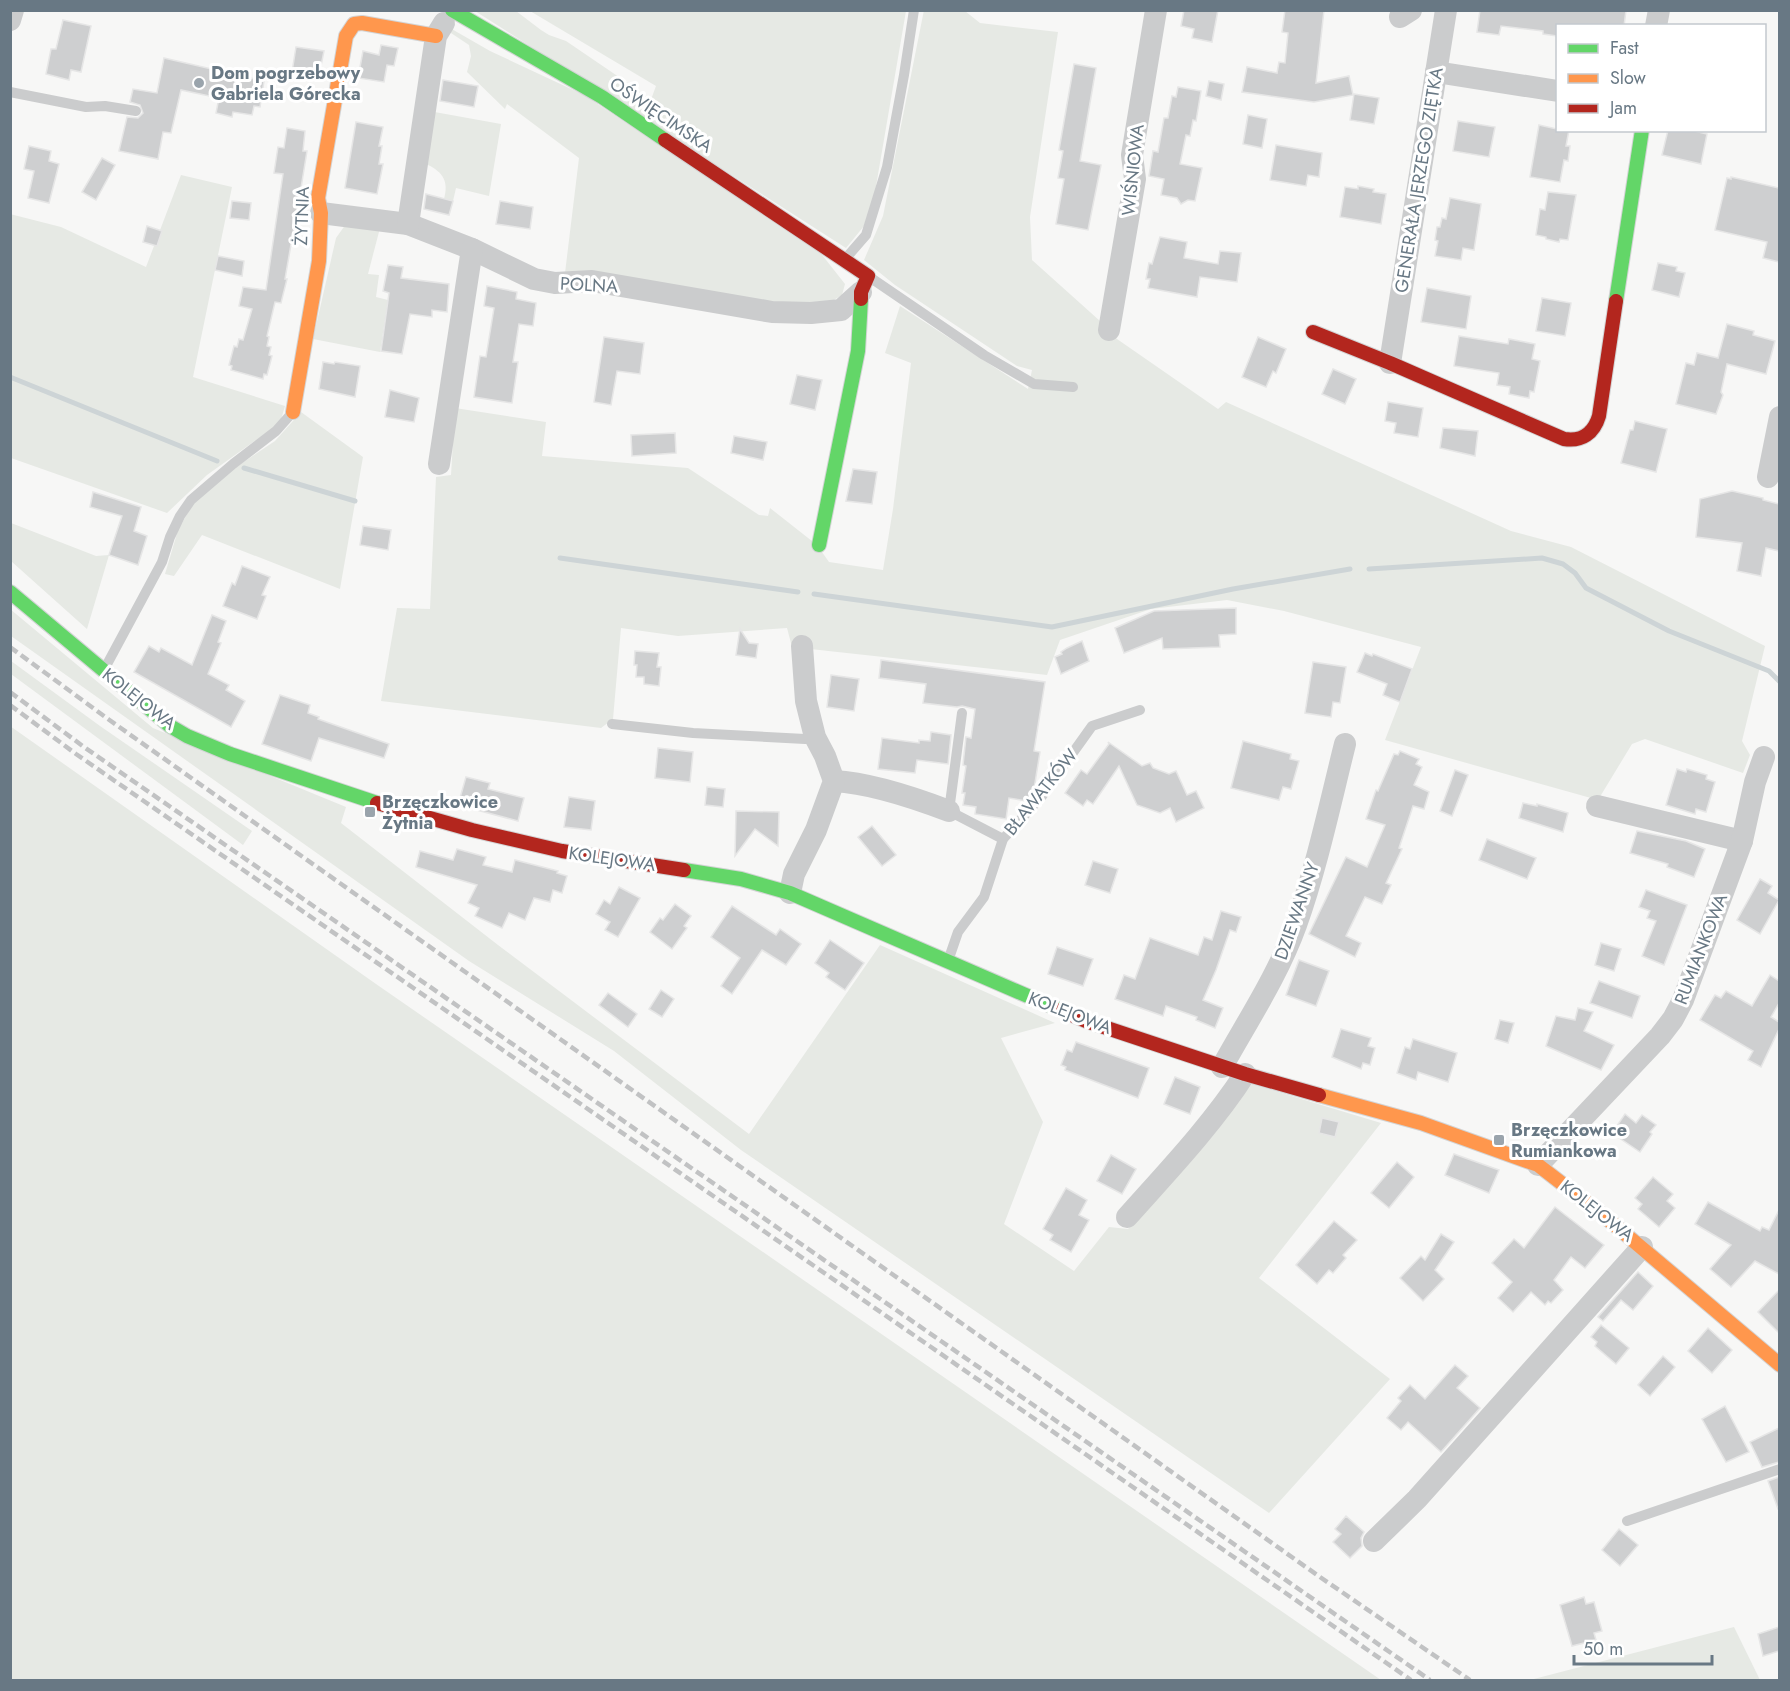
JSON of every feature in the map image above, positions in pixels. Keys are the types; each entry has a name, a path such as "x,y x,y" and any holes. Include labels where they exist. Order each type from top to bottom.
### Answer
{"street":[{"path":"10,20 13,10"},
{"name":"WIŚNIOWA","path":"1109,330 1135,179 1132,155 1156,10"},
{"path":"408,224 436,36 452,11"},
{"name":"OŚWIĘCIMSKA","path":"452,11 602,97 844,260 865,284"},
{"name":"GENERAŁA JERZEGO ZIĘTKA","path":"1391,356 1436,72 1441,11"},
{"name":"ŻYTNIA","path":"293,411 319,261 321,213 318,198 346,36 354,24 367,23 436,36"},
{"path":"1436,72 1556,91"},
{"path":"1313,332 1391,356 1564,439 1576,441 1593,430 1599,416 1642,132"},
{"name":"POLNA","path":"321,213 408,224 472,249 534,279 555,283 592,281 772,312 811,313 841,310 865,284"},
{"path":"440,464 472,249"},
{"path":"819,545 858,351 865,284"},
{"path":"1768,477 1779,417"},
{"name":"KOLEJOWA","path":"10,592 170,726 187,736 230,754 378,803 472,830 562,851 741,879 790,893 1086,1021 1222,1067 1421,1124 1538,1165 1642,1247 1779,1364"},
{"path":"790,893 794,874 816,830 834,781 815,737 807,701 802,646"},
{"name":"DZIEWANNY","path":"1222,1067 1273,978 1296,926 1345,744"},
{"name":"RUMIANKOWA","path":"1538,1165 1660,1036 1673,1019 1683,1000 1742,841 1755,782 1764,757"},
{"name":"BŁAWATKÓW","path":"834,781 852,782 949,811"},
{"path":"1597,806 1742,841"},
{"path":"1127,1217 1179,1159 1234,1092 1245,1074"},
{"name":"KOLEJOWA","path":"1374,1540 1417,1499 1642,1247"}],"lane":[{"path":"844,260 866,235 887,167 914,10"},
{"path":"10,92 86,107 105,106 136,111"},
{"path":"865,284 1034,384 1073,387"},
{"path":"103,671 162,562 170,537 191,500 232,464 276,432 293,411"},
{"name":"BŁAWATKÓW","path":"949,811 1003,839 1042,796 1092,726 1140,710"},
{"path":"949,811 962,713"},
{"path":"612,724 693,733 805,739 815,737"},
{"path":"948,962 958,932 984,897 1003,839"},
{"path":"1627,1521 1779,1469"}],"shaded area":[{"path":"924,10 965,11 980,23 1058,32 1030,217 1032,260 1117,339 1218,409 1226,402 1511,531 1571,547 1765,646 1742,741 1750,755 1743,773 1645,739 1632,744 1598,800 1385,740 1421,647 1284,611 1227,600 1151,609 1060,640 1047,675 792,647 787,628 678,636 621,628 613,719 601,728 381,701 397,608 430,609 436,477 451,475 455,408 546,422 542,456 688,468 759,515 768,516 770,508 817,545 829,562 883,570 911,363 885,353 900,306 1028,389 1032,370 1017,366 895,285 864,260 883,216"},
{"path":"475,11 516,11 541,30 566,41 638,90 646,97 649,105 656,86 530,11 906,11 875,192 864,226 846,248"},
{"path":"450,28 490,51 584,95 819,251 845,284 842,295 829,303 771,304 565,273 579,158 507,104 505,109 467,72 471,56 469,45 451,33"},
{"path":"429,111 501,124 489,196 456,188 453,201 444,199 446,188 444,178 428,165"},
{"path":"181,175 232,187 193,377 285,406 280,423 207,475 167,513 11,458 10,214 61,227 146,267"},
{"path":"346,224 380,228 368,274 379,275 376,297 388,300 380,352 313,339 336,238"},
{"path":"301,412 363,457 340,589 202,535 174,576 165,574 178,530 194,502 233,469 275,441"},
{"path":"11,523 96,556 109,555 87,629 11,561"},
{"path":"10,609 153,728 346,807 341,823 498,945 749,1134 880,945 1055,1023 1001,1038 1043,1122 1004,1224 1074,1271 1109,1227 1128,1229 1252,1084 1381,1123 1259,1278 1390,1379 1269,1513 741,1150 614,1051 469,961 11,636"},
{"path":"11,661 100,726 252,831 243,845 11,674"},
{"path":"10,726 376,984 1381,1680 11,1680"},
{"path":"1734,1627 1760,1680 1530,1680"}],"building":[{"path":"1184,10 1218,10 1212,42 1192,38 1194,29 1181,26"},
{"path":"1285,10 1324,10 1316,83 1349,76 1353,95 1314,102 1242,92 1247,67 1277,73 1279,62 1285,63 1288,33 1282,32"},
{"path":"1480,10 1626,10 1624,24 1556,24 1556,36 1543,34 1543,31 1501,26 1499,35 1477,32"},
{"path":"63,20 91,26 81,72 71,70 69,80 46,74 51,49 56,49"},
{"path":"381,45 398,48 394,66 387,65 384,82 358,78 363,51 379,55"},
{"path":"296,47 324,51 319,76 292,72"},
{"path":"164,58 264,81 260,107 254,106 252,115 233,112 232,117 216,113 219,98 181,90 171,133 163,132 158,159 119,151 127,117 138,118 143,113 140,105 130,102 133,89 157,93"},
{"path":"1074,64 1096,68 1080,161 1101,165 1088,230 1056,224 1064,179 1058,178 1063,151 1059,150"},
{"path":"443,80 478,86 474,107 440,101"},
{"path":"1209,81 1224,84 1221,100 1206,96"},
{"path":"1178,87 1201,91 1196,121 1193,120 1190,136 1186,135 1180,164 1202,168 1195,201 1188,200 1181,204 1177,198 1161,195 1164,179 1149,176 1153,151 1158,152 1164,118 1168,118 1172,96 1176,97"},
{"path":"1354,94 1379,98 1374,124 1350,120"},
{"path":"1248,115 1267,119 1262,148 1243,144"},
{"path":"1458,121 1495,127 1489,157 1453,151"},
{"path":"356,122 383,127 379,146 382,146 379,164 383,164 377,194 345,188"},
{"path":"1539,125 1556,129 1556,132 1569,132 1566,146 1570,146 1568,161 1564,160 1560,182 1530,177"},
{"path":"287,128 305,131 303,151 307,151 301,188 301,205 298,204 285,279 287,279 281,303 275,302 267,336 269,337 267,346 271,347 269,355 272,356 267,375 264,374 263,379 231,370 232,366 229,365 234,346 237,347 239,339 243,340 252,309 239,306 243,287 266,290 283,174 274,173 278,147 284,148"},
{"path":"1668,132 1707,134 1701,164 1662,155"},
{"path":"1276,145 1322,153 1319,177 1308,175 1306,186 1270,180"},
{"path":"29,146 51,151 49,161 59,164 49,203 28,198 34,171 24,169"},
{"path":"102,158 115,165 96,200 82,192"},
{"path":"1731,177 1779,188 1779,262 1763,258 1767,242 1715,230 1727,178 1731,179"},
{"path":"1358,186 1386,194 1381,224 1340,217 1345,187 1358,189"},
{"path":"1548,192 1576,195 1568,240 1560,239 1559,242 1536,235 1540,209 1545,210"},
{"path":"426,194 453,201 449,215 424,209"},
{"path":"1450,198 1481,204 1474,250 1463,248 1461,260 1435,256 1438,241 1435,240 1437,227 1440,227 1442,218 1446,219"},
{"path":"232,201 251,203 249,220 230,218"},
{"path":"500,201 533,207 530,229 496,224"},
{"path":"147,226 162,231 157,246 143,242"},
{"path":"1160,237 1187,242 1184,258 1218,264 1220,251 1241,253 1237,282 1200,277 1197,297 1148,288 1150,279 1146,279 1149,263 1152,264"},
{"path":"218,256 244,261 242,276 215,270"},
{"path":"1658,263 1677,267 1676,271 1685,273 1679,297 1652,290"},
{"path":"388,265 403,267 401,278 449,284 447,312 432,310 432,317 410,314 402,354 381,351 389,293 383,291"},
{"path":"487,286 517,292 516,299 536,303 533,326 519,324 513,362 518,362 512,403 474,397 480,356 486,357 494,308 484,306"},
{"path":"1427,288 1471,296 1466,329 1421,322"},
{"path":"1542,298 1571,303 1565,336 1536,331"},
{"path":"1727,324 1754,331 1753,335 1775,341 1766,374 1727,364 1721,392 1723,395 1716,414 1676,404 1686,363 1694,365 1697,353 1718,358"},
{"path":"1459,336 1508,344 1509,339 1535,344 1532,359 1540,361 1534,392 1530,391 1529,398 1509,394 1510,387 1497,385 1499,373 1454,366"},
{"path":"604,337 644,343 640,374 617,371 611,405 594,402"},
{"path":"1258,337 1286,349 1276,373 1273,371 1266,387 1242,377"},
{"path":"323,362 360,366 355,397 319,389"},
{"path":"1333,369 1356,379 1345,404 1322,394"},
{"path":"797,375 822,380 815,410 790,404"},
{"path":"390,390 419,398 414,422 385,417"},
{"path":"1388,402 1423,408 1418,437 1394,433 1396,423 1385,421"},
{"path":"1635,421 1667,429 1656,472 1621,463 1630,430 1633,430"},
{"path":"1443,428 1478,431 1475,456 1440,448"},
{"path":"675,433 676,453 632,456 631,435"},
{"path":"734,436 767,442 763,460 731,453"},
{"path":"853,469 877,472 872,504 846,501"},
{"path":"1732,491 1779,504 1779,551 1766,548 1761,576 1737,571 1742,543 1696,537 1700,499"},
{"path":"93,492 141,507 134,531 147,536 138,565 109,555 122,516 90,507"},
{"path":"363,526 391,530 388,550 360,545"},
{"path":"242,566 270,577 262,595 266,596 257,619 223,606 232,583 235,585"},
{"path":"1236,608 1236,634 1219,635 1220,647 1163,649 1162,638 1124,653 1115,628 1154,611"},
{"path":"212,615 226,621 218,642 221,643 208,674 229,685 226,690 245,701 231,727 134,672 149,646 159,652 161,648 192,665"},
{"path":"740,629 749,643 758,644 756,658 736,655"},
{"path":"1082,641 1089,661 1061,674 1055,657"},
{"path":"635,651 659,653 657,667 661,667 659,686 644,684 644,677 636,677"},
{"path":"1365,653 1412,669 1400,702 1383,695 1387,684 1357,672"},
{"path":"881,660 1045,682 1034,751 1040,752 1033,795 1027,801 1009,798 1006,819 975,814 976,807 963,805 966,737 971,738 975,709 923,703 926,684 879,678"},
{"path":"1313,662 1346,667 1340,703 1333,702 1331,717 1305,713"},
{"path":"831,675 859,679 854,711 827,707"},
{"path":"280,695 310,705 308,713 319,717 318,719 389,744 384,758 319,738 311,761 262,744"},
{"path":"931,732 951,735 948,764 917,760 915,773 878,769 882,738 919,743 919,740 930,741"},
{"path":"1243,741 1291,754 1290,759 1299,761 1291,789 1283,787 1279,800 1231,788"},
{"path":"1108,742 1142,766 1150,763 1153,768 1169,774 1176,771 1187,795 1196,791 1204,808 1176,822 1170,808 1160,813 1137,805 1119,766 1093,804 1087,800 1083,806 1065,793 1081,770 1087,774 1109,744"},
{"path":"658,748 693,752 690,782 655,778"},
{"path":"1400,751 1419,759 1416,764 1422,767 1414,785 1429,792 1424,809 1413,806 1399,848 1402,849 1386,883 1391,885 1382,904 1365,897 1346,936 1361,943 1355,957 1309,934 1346,857 1367,867 1385,825 1366,819 1376,790 1378,791 1394,754 1398,755"},
{"path":"1677,769 1686,772 1687,769 1707,775 1706,779 1715,782 1706,812 1696,809 1695,814 1666,805"},
{"path":"1455,770 1468,775 1452,816 1440,811"},
{"path":"466,777 490,783 488,789 524,798 518,821 458,805"},
{"path":"707,787 725,789 723,807 705,805"},
{"path":"569,797 595,801 591,830 564,827"},
{"path":"1523,803 1537,806 1537,804 1568,813 1563,832 1519,818"},
{"path":"736,811 779,812 778,846 755,829 735,856"},
{"path":"872,826 896,855 882,866 858,837"},
{"path":"1637,831 1686,841 1705,849 1694,877 1667,867 1668,864 1630,853"},
{"path":"1487,839 1536,858 1527,879 1479,860"},
{"path":"457,849 486,857 483,865 512,872 515,860 558,871 557,873 567,876 562,893 553,890 550,902 534,898 525,920 509,913 502,928 475,916 479,908 468,903 477,885 416,867 420,851 453,860"},
{"path":"1093,861 1118,869 1110,893 1085,885"},
{"path":"1760,879 1772,886 1768,893 1779,900 1760,934 1737,920"},
{"path":"619,887 640,898 618,937 605,930 610,922 596,914 604,900 610,904"},
{"path":"1646,890 1687,905 1664,965 1642,956 1656,921 1647,918 1650,911 1639,907"},
{"path":"675,904 691,916 684,926 687,928 672,949 650,932 660,918 663,920"},
{"path":"732,906 776,935 780,929 801,944 786,965 762,950 732,994 721,986 740,958 711,937"},
{"path":"1221,911 1241,917 1236,932 1230,930 1203,1000 1223,1008 1215,1028 1196,1020 1197,1017 1166,1006 1163,1016 1115,999 1124,975 1135,979 1150,938 1198,955 1204,937 1212,940"},
{"path":"830,940 864,963 845,990 826,977 829,973 815,963"},
{"path":"1601,943 1621,949 1614,971 1595,965"},
{"path":"1057,947 1093,959 1083,986 1048,974"},
{"path":"1299,960 1329,971 1316,1006 1286,995"},
{"path":"1770,975 1779,981 1779,1003 1771,1017 1779,1022 1779,1029 1761,1067 1748,1060 1753,1051 1700,1020 1715,995 1721,998 1726,991 1752,1006"},
{"path":"1599,981 1640,996 1632,1018 1590,1003"},
{"path":"661,990 674,999 662,1017 649,1009"},
{"path":"608,993 637,1014 628,1027 599,1005"},
{"path":"1578,1008 1593,1012 1584,1031 1614,1045 1601,1070 1546,1046 1556,1016 1575,1020"},
{"path":"1500,1020 1514,1023 1508,1043 1495,1039"},
{"path":"1341,1029 1371,1038 1368,1046 1375,1048 1370,1065 1363,1063 1361,1069 1332,1057"},
{"path":"1413,1039 1457,1053 1448,1082 1418,1072 1416,1080 1397,1073 1405,1047 1410,1049"},
{"path":"1076,1042 1149,1068 1138,1098 1065,1070 1066,1067 1061,1065 1067,1050 1072,1052"},
{"path":"1175,1077 1200,1087 1190,1114 1164,1104"},
{"path":"1625,1114 1636,1123 1642,1115 1656,1125 1640,1152 1612,1133"},
{"path":"1322,1118 1339,1122 1335,1137 1319,1133"},
{"path":"1454,1154 1499,1170 1489,1193 1445,1175"},
{"path":"1111,1155 1136,1169 1122,1194 1097,1181"},
{"path":"1397,1162 1414,1177 1389,1208 1371,1193"},
{"path":"1653,1177 1673,1194 1667,1201 1675,1208 1659,1227 1638,1209 1642,1204 1635,1198"},
{"path":"1066,1188 1087,1200 1079,1215 1089,1220 1071,1252 1050,1240 1053,1235 1043,1229"},
{"path":"1708,1202 1760,1231 1762,1227 1769,1230 1779,1210 1779,1274 1755,1261 1731,1287 1710,1269 1731,1245 1695,1224"},
{"path":"1555,1207 1604,1245 1585,1268 1571,1257 1554,1280 1563,1290 1551,1303 1548,1301 1545,1305 1531,1292 1513,1312 1498,1298 1512,1282 1492,1263 1514,1239 1524,1248"},
{"path":"1334,1221 1357,1240 1343,1255 1346,1258 1333,1273 1329,1270 1317,1284 1296,1265"},
{"path":"1441,1234 1454,1242 1435,1270 1444,1279 1423,1301 1400,1278 1421,1256 1425,1260"},
{"path":"1638,1272 1653,1286 1633,1310 1621,1300 1603,1321 1598,1317"},
{"path":"1779,1290 1779,1333 1758,1312"},
{"path":"1601,1325 1629,1348 1616,1364 1595,1346 1597,1342 1591,1337"},
{"path":"1708,1328 1732,1350 1712,1373 1688,1351"},
{"path":"1663,1356 1675,1367 1650,1396 1638,1385"},
{"path":"1455,1365 1468,1376 1457,1388 1480,1408 1441,1452 1408,1422 1401,1430 1387,1418 1401,1401 1398,1398 1410,1385 1425,1399"},
{"path":"1725,1406 1749,1452 1726,1462 1702,1419"},
{"path":"1779,1428 1779,1462 1762,1467 1750,1442"},
{"path":"1779,1477 1779,1509 1778,1509 1768,1481"},
{"path":"1346,1516 1364,1532 1361,1538 1362,1546 1350,1558 1333,1542 1341,1534 1335,1529"},
{"path":"1619,1529 1638,1545 1620,1566 1602,1550"},
{"path":"1584,1597 1586,1604 1594,1602 1602,1631 1594,1633 1596,1640 1572,1646 1560,1605"},
{"path":"1779,1627 1779,1651 1763,1656 1758,1634"}],"waterway":[{"path":"10,377 217,461"},
{"path":"244,468 355,501"},
{"path":"560,558 798,592"},
{"path":"1369,569 1542,558 1563,564 1575,573 1586,588 1669,631 1769,671 1780,682"},
{"path":"814,594 1052,627 1233,589 1350,569"}],"railway":[{"path":"10,647 108,719 1320,1577 1470,1680"},
{"path":"10,692 84,747 1430,1680"},
{"path":"10,705 76,754 1411,1680"}],"traffic: fast":[{"path":"452,10 602,97 665,140"},
{"path":"1616,301 1642,132"},
{"path":"819,545 858,351 861,299"},
{"path":"10,592 170,726 187,736 230,754 377,803"},
{"path":"684,870 741,879 790,893 1060,1010"}],"traffic: slow":[{"path":"293,412 319,261 321,213 318,198 346,36 354,24 362,23 436,36"},
{"path":"1319,1095 1421,1123 1538,1165 1604,1216 1780,1365"}],"traffic: jam":[{"path":"665,140 868,276 861,292 861,299"},
{"path":"1313,332 1570,440 1582,438 1590,432 1599,416 1616,301"},
{"path":"377,803 472,830 562,851 684,870"},
{"path":"1060,1010 1086,1021 1245,1074 1319,1095"}],"place":[{"name":"Dom pogrzebowy Gabriela Górecka","path":"199,83"},
{"name":"Brzęczkowice Żytnia","path":"370,812"},
{"name":"Brzęczkowice Rumiankowa","path":"1499,1140"}]}
